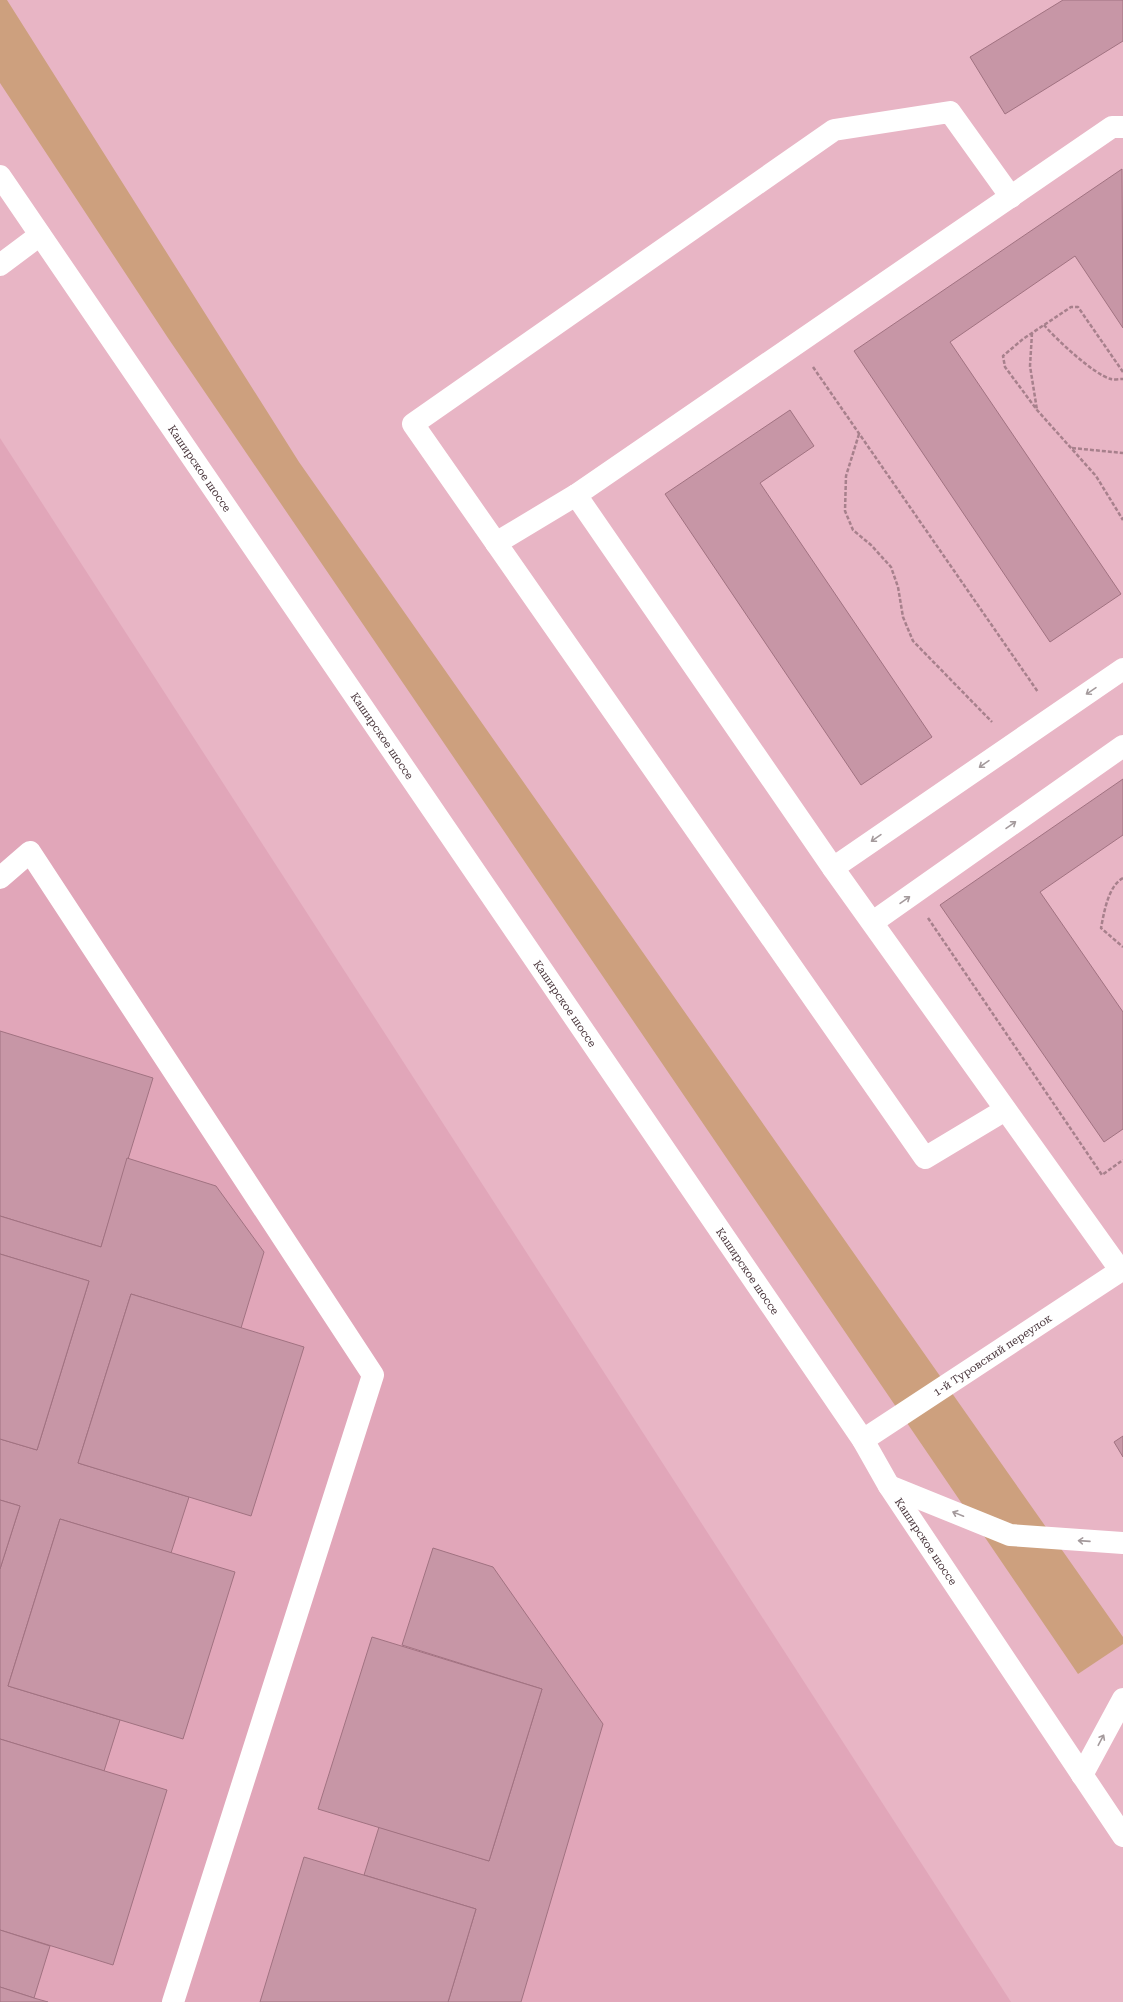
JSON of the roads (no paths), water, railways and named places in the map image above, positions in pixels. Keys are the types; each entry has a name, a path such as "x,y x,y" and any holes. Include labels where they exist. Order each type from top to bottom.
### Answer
{"main road":[{"path":"1006,1110 925,1158 413,424 834,130 950,112 1011,197"},
{"path":"496,543 576,495 1112,127 1123,127"},
{"name":"Каширское шоссе","path":"0,176 863,1440 889,1486 1123,1836"},
{"path":"0,264 40,235"},
{"path":"576,495 833,868 1122,1270"},
{"path":"833,868 1123,669"},
{"path":"873,922 1123,746"},
{"path":"0,878 30,852 373,1375 173,2002"},
{"name":"1-й Туровский переулок","path":"863,1440 1122,1270"},
{"path":"889,1486 1010,1535 1123,1543"},
{"path":"1082,1775 1123,1699"}]}
